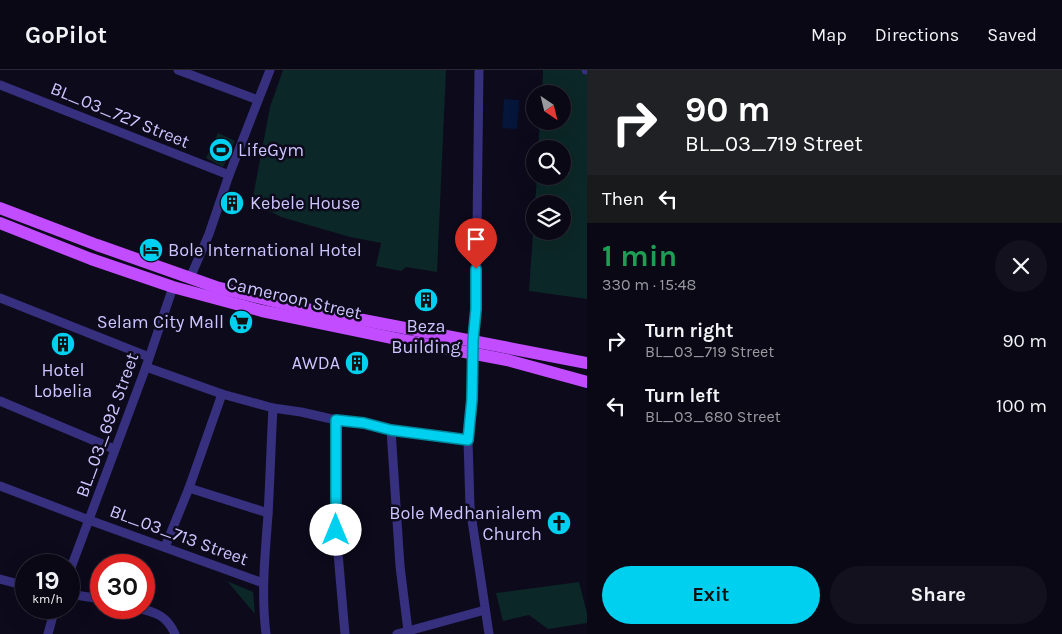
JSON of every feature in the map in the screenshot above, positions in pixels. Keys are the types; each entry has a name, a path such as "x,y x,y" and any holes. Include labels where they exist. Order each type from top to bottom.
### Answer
{"main road":[{"name":"Cameroon Street","path":"0,208 216,287 306,309 587,363"},
{"name":"Cameroon Street","path":"0,223 91,259 174,287 262,310 507,360 587,382"},
{"path":"91,259 97,245"}],"street":[{"path":"178,70 258,100"},
{"path":"190,278 209,234 229,175 270,70"},
{"path":"479,70 476,309 468,440 470,507 489,634"},
{"name":"BL_03_727 Street","path":"0,85 229,175"},
{"name":"BL_03_692 Street","path":"77,554 174,287"},
{"path":"0,298 149,356"},
{"path":"146,367 222,394 273,408 336,420 364,423 391,430 468,440"},
{"path":"165,547 189,488 222,394"},
{"path":"0,402 114,449"},
{"path":"266,634 262,583 268,513 273,408"},
{"path":"336,420 336,530 344,634"},
{"path":"391,430 400,558 408,631"},
{"name":"BL_03_713 Street","path":"0,486 262,583"},
{"path":"189,488 268,513"},
{"path":"0,579 15,583"},
{"path":"397,634 485,610"},
{"path":"155,613 170,623 175,634"},
{"path":"48,634 52,619"}],"green space":[{"path":"283,70 446,70 437,272 406,267 401,271 376,266 381,243 350,237 281,217 252,202 270,107"},
{"path":"543,70 587,70 587,299 529,291 533,240 571,240 571,195 536,195 536,185 571,185 571,140 539,140 539,130 571,130 571,85 542,85"},
{"name":"LifeGym","path":"218,133 235,141 223,167 206,158"},
{"path":"227,581 253,592 255,614"},
{"path":"579,582 587,613 587,623 548,629 529,615 503,621 496,593"}],"water":[{"path":"504,99 519,100 517,129 502,128"}],"place":[{"name":"LifeGym","path":"221,150"},
{"name":"Kebele House","path":"232,203"},
{"name":"Bole International Hotel","path":"151,250"},
{"name":"Beza Building","path":"426,300"},
{"name":"Selam City Mall","path":"241,322"},
{"name":"Hotel Lobelia","path":"63,344"},
{"name":"AWDA","path":"357,363"},
{"name":"Bole Medhanialem Church","path":"559,523"}],"route":[{"path":"336,530 336,420 364,423 391,430 430,436 468,440 472,399 476,269"}]}
